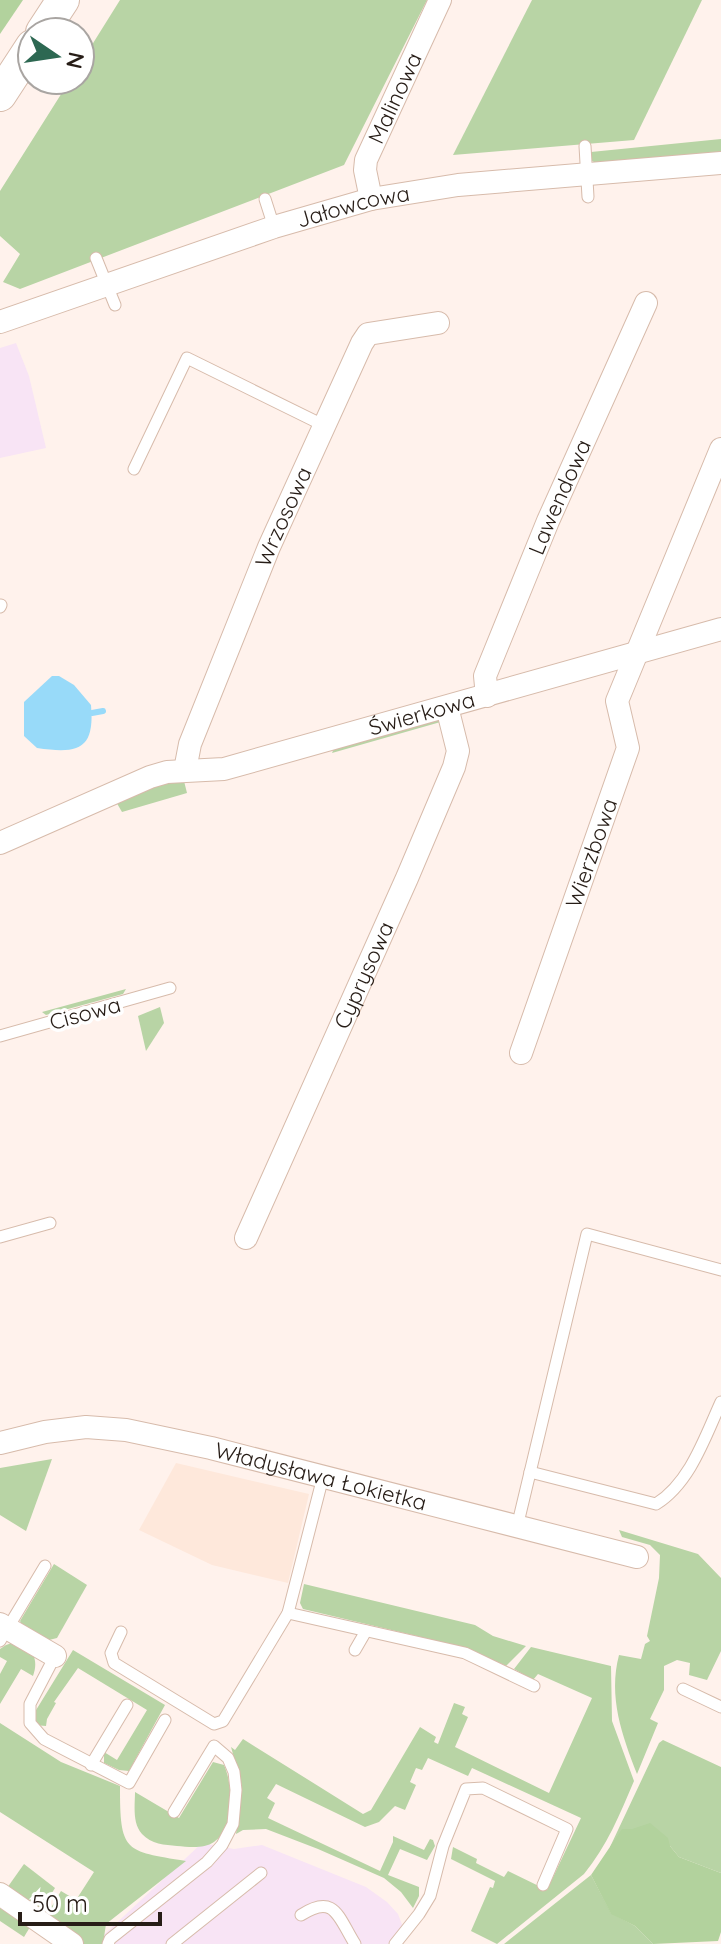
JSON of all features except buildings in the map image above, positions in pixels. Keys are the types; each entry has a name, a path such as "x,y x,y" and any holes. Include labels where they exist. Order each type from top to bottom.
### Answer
{"street":[{"name":"Malinowa","path":"371,199 365,173 366,160 440,0"},
{"path":"0,95 16,70"},
{"name":"Jałowcowa","path":"0,322 110,295 274,227 371,199 458,185 587,186 721,163"},
{"name":"Lawendowa","path":"487,696 485,676 548,521 646,303"},
{"name":"Wrzosowa","path":"185,770 190,744 264,561 368,334 438,323"},
{"path":"638,652 721,449"},
{"name":"Świerkowa","path":"0,843 150,777 185,770 224,769 721,629"},
{"name":"Wierzbowa","path":"521,1053 628,748 617,701 638,652"},
{"name":"Cyprysowa","path":"246,1238 454,767 458,751 447,707"},
{"name":"Władysława Łokietka","path":"0,1443 45,1432 86,1427 126,1430 211,1448 637,1557"},
{"path":"2,1631 55,1656"},
{"path":"0,1894 72,1944"}],"lane":[{"path":"585,146 587,186"},
{"path":"265,199 274,227"},
{"path":"96,258 110,295"},
{"path":"134,469 187,358 325,426"},
{"name":"Cisowa","path":"0,1036 170,988"},
{"path":"0,1237 50,1223"},
{"path":"517,1527 587,1234 721,1270"},
{"path":"530,1472 656,1504 669,1496 686,1474 721,1402"},
{"path":"121,1632 111,1653 114,1663 214,1724 223,1721 288,1613 323,1477"},
{"path":"2,1631 45,1566"},
{"path":"288,1613 465,1653 534,1686"},
{"path":"355,1650 366,1631"},
{"path":"55,1656 30,1704 30,1723 44,1739 129,1783 165,1720"},
{"path":"683,1689 721,1707"},
{"path":"91,1765 127,1705"},
{"path":"108,1944 110,1939 207,1862 222,1845 233,1824 236,1790 234,1772 228,1758 214,1746 174,1812"},
{"path":"395,1944 430,1896 443,1846 466,1789 483,1788 567,1829 543,1885"},
{"path":"172,1944 261,1873"},
{"path":"301,1915 316,1905 326,1905 333,1910 355,1944"}],"shaded area":[{"path":"16,343 29,376 46,448 0,458 0,348"},
{"path":"176,1463 309,1494 288,1583 212,1565 139,1530"},
{"path":"202,1843 234,1849 262,1845 366,1887 387,1902 398,1914 403,1927 388,1944 94,1944"}],"green space":[{"path":"0,0 23,0 0,34"},
{"path":"120,0 427,0 344,165 20,289 3,282 20,254 0,236 0,191 60,96 96,96 96,38"},
{"path":"532,0 702,0 634,140 453,155"},
{"path":"721,139 721,152 598,165 591,160 591,152"},
{"path":"437,717 444,721 332,753 335,746"},
{"path":"183,777 187,793 122,812 115,800"},
{"path":"126,989 123,994 46,1015 42,1012"},
{"path":"160,1007 164,1023 146,1051 138,1016"},
{"path":"52,1459 26,1531 0,1515 0,1468"},
{"path":"619,1530 698,1554 721,1578 721,1651 707,1680 689,1675 690,1663 677,1660 664,1666 664,1690 650,1719 658,1723 637,1774 618,1716 616,1671 619,1655 641,1659 645,1644 650,1641 647,1636 659,1578 660,1555 650,1545 622,1537"},
{"path":"54,1564 87,1585 57,1638 45,1641 24,1628 20,1621"},
{"path":"304,1584 475,1625 493,1636 526,1646 506,1666 467,1648 303,1609 300,1603"},
{"path":"15,1642 33,1653 34,1673 33,1676 21,1669 0,1704 0,1674 7,1661 0,1657 0,1649"},
{"path":"531,1647 611,1666 612,1721 634,1781 606,1841 584,1874 497,1944 471,1931 495,1881 451,1859 453,1847 504,1877 508,1871 547,1890 581,1818 472,1768 468,1776 428,1758 422,1770 416,1768 410,1782 416,1785 405,1810 395,1806 379,1822 365,1827 276,1784 267,1798 275,1803 268,1818 380,1871 393,1836 424,1850 430,1839 433,1840 435,1846 427,1860 400,1849 388,1875 419,1887 419,1896 413,1908 401,1892 384,1878 318,1849 266,1829 243,1830 236,1834 242,1786 231,1747 235,1750 243,1739 363,1814 371,1810 420,1727 436,1737 434,1742 438,1744 454,1703 465,1707 462,1714 468,1717 455,1747 549,1793 592,1698 538,1674 533,1680 514,1669"},
{"path":"73,1650 165,1705 129,1771 104,1763 104,1752 117,1760 147,1710 78,1668 54,1702 46,1726 34,1725 33,1715"},
{"path":"0,1723 61,1762 120,1786 122,1824 130,1844 150,1854 186,1861 106,1924 103,1944 84,1944 72,1932 46,1916 61,1891 76,1900 94,1872 0,1812"},
{"path":"663,1740 721,1767 721,1873 679,1857 670,1846 610,1847"},
{"path":"213,1762 224,1765 229,1783 229,1816 221,1835 210,1844 191,1847 158,1843 142,1834 135,1819 135,1792 179,1818"},
{"path":"650,1823 668,1838 679,1857 721,1873 721,1932 718,1941 653,1944 635,1926 611,1914 591,1875 622,1829"},
{"path":"24,1864 55,1888 40,1912 7,1888"},
{"path":"591,1875 611,1913 635,1926 653,1944 504,1944"},
{"path":"0,1908 30,1927 24,1937 0,1921"}],"water":[{"path":"52,676 59,676 74,685 91,705 90,732 81,746 73,749 37,748 24,736 24,702"}],"waterway":[{"path":"92,713 103,711"}]}
